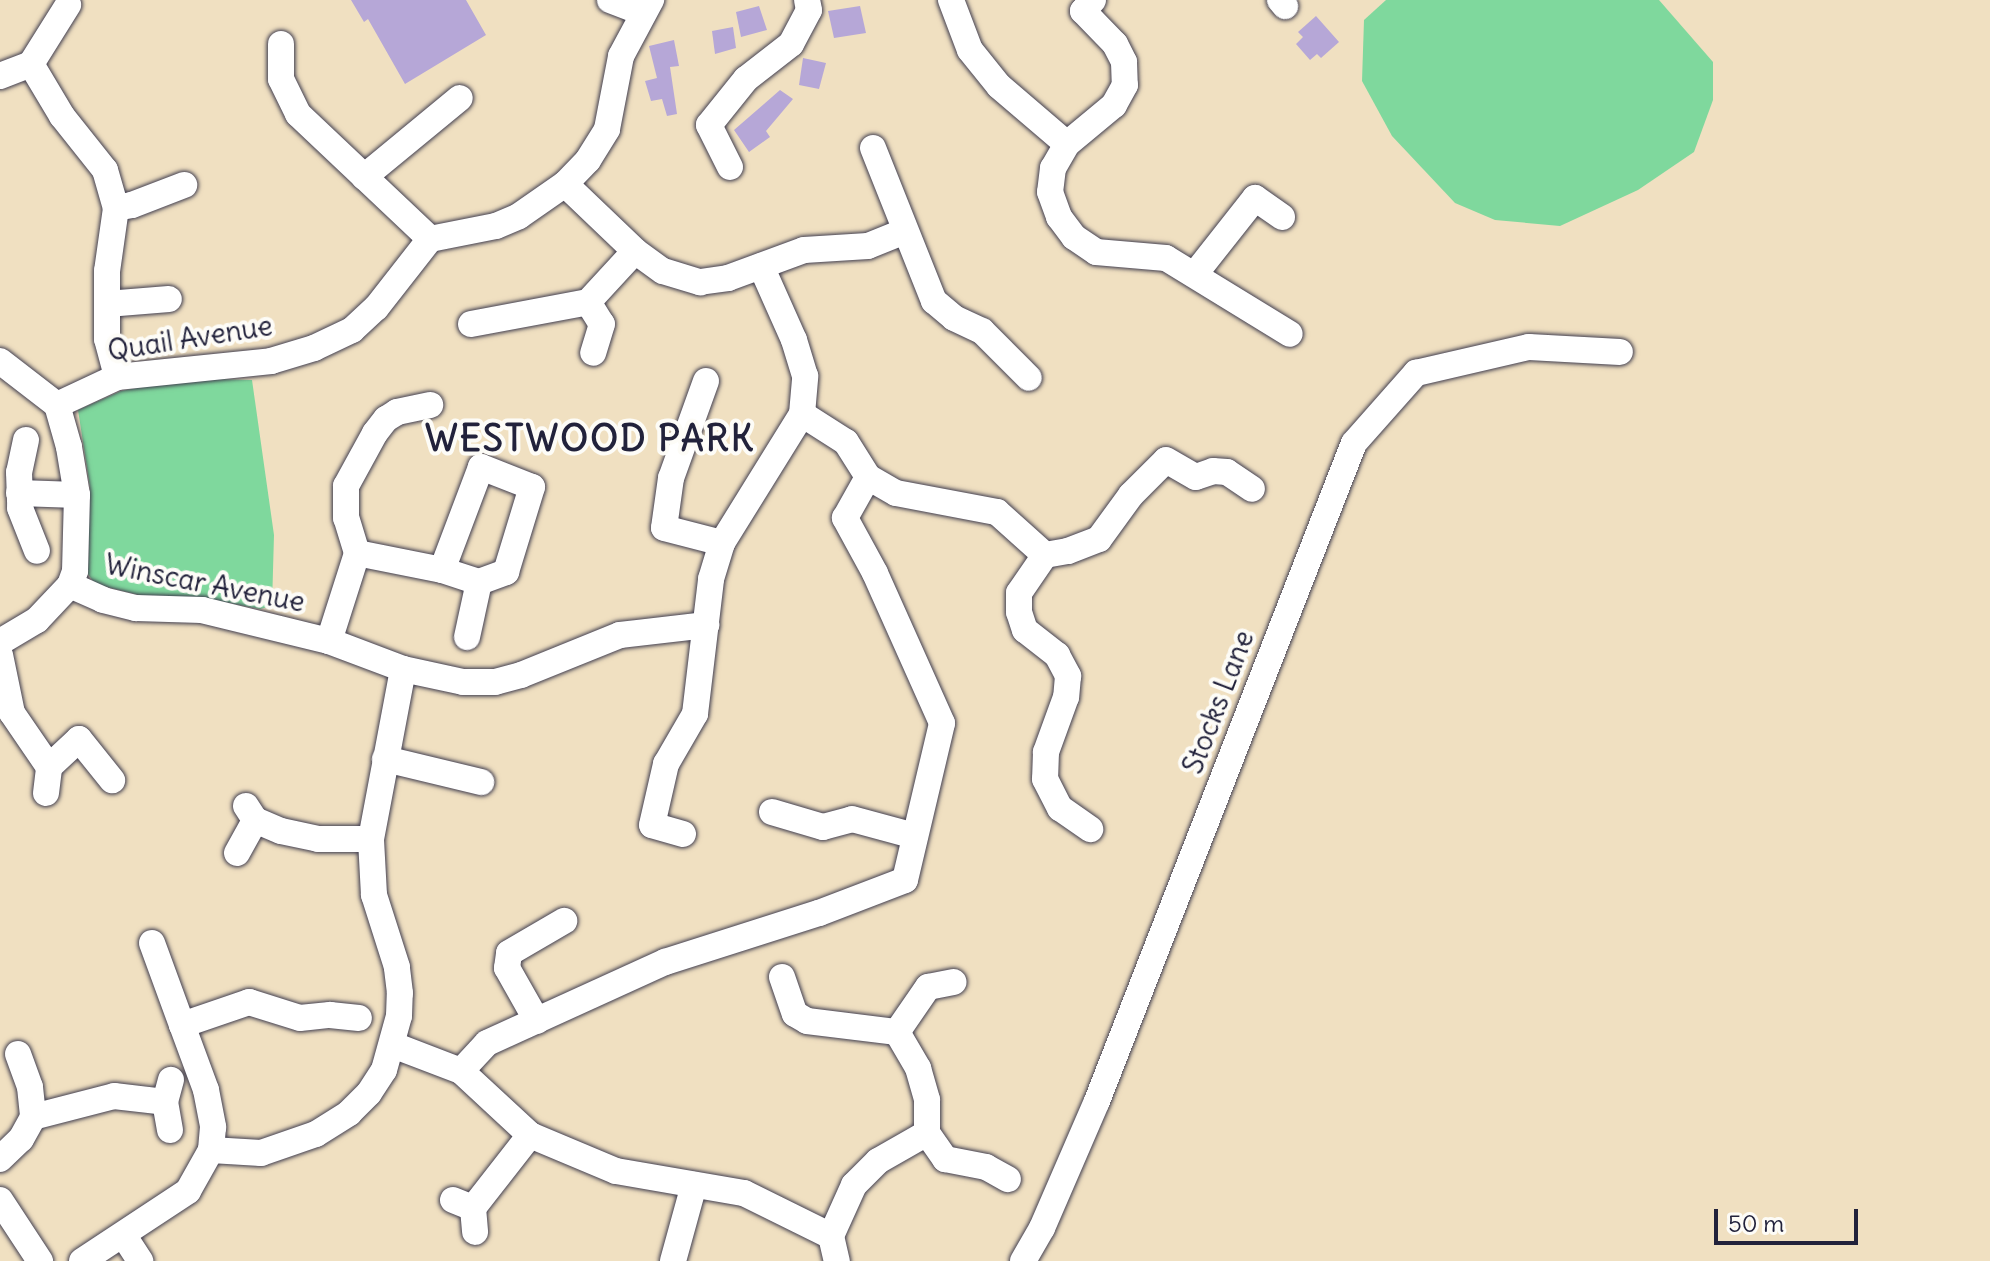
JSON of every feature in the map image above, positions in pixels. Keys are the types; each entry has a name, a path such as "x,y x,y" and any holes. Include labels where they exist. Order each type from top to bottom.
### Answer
{"street":[{"path":"281,44 270,79 298,114 430,239 496,226 565,184 588,160 607,129 621,56 646,6 610,0"},
{"path":"730,167 709,125 746,79 791,44 809,10 807,0"},
{"path":"951,0 970,50 989,74 1067,144"},
{"path":"1093,0 1083,11 1115,44 1124,62 1125,85 1114,105 1067,144 1053,168 1050,192 1059,217 1074,237 1096,252 1166,258 1290,334"},
{"path":"0,76 31,64 68,5"},
{"path":"31,64 62,116 105,170 116,208 107,339 117,377"},
{"path":"364,177 460,98"},
{"path":"873,148 934,301 954,318 982,331 1029,378"},
{"path":"565,184 635,251 663,271 700,282 728,278 804,250 868,246 905,231"},
{"path":"116,208 184,185"},
{"path":"1195,274 1255,198 1282,217"},
{"name":"Quail Avenue","path":"57,405 117,377 271,361 314,348 352,330 376,308 430,239"},
{"path":"471,324 588,302 635,251"},
{"path":"683,834 652,825 666,764 695,714 711,579 722,543 802,414 805,376 794,340 761,266"},
{"path":"107,304 169,299"},
{"path":"588,302 602,324 593,353"},
{"name":"Stocks Lane","path":"1023,1261 1042,1228 1097,1101 1354,443 1416,373 1529,347 1620,352"},
{"path":"0,361 57,405"},
{"path":"706,381 671,478 664,528 722,543"},
{"name":"Winscar Avenue","path":"0,642 37,620 70,585 77,557 77,495 69,447 57,405"},
{"path":"329,641 357,553 346,518 346,486 375,433 397,412 430,405"},
{"path":"802,414 846,442 868,477 896,493 997,512 1045,555"},
{"path":"26,440 19,472 20,508 37,551"},
{"path":"1090,829 1060,808 1045,779 1046,752 1066,697 1068,676 1057,655 1025,630 1019,612 1019,593 1045,555 1077,549 1099,539 1169,450 1196,477 1221,470 1252,489"},
{"path":"357,553 442,570 479,582 506,572 532,487 481,467 442,570"},
{"path":"461,1071 487,1043 665,962 819,913 905,880 942,723 875,573 845,518 868,477"},
{"path":"19,493 77,495"},
{"path":"467,637 479,582"},
{"name":"Winscar Avenue","path":"70,585 103,600 136,608 202,610 329,641 403,669 463,682 495,682 563,661 620,635 706,625"},
{"path":"0,655 12,713 49,767"},
{"path":"211,1150 261,1153 316,1134 349,1113 369,1093 384,1070 393,1045 400,993 397,967 374,895 371,839 403,669"},
{"path":"46,793 49,767 79,739 112,780"},
{"path":"385,759 481,782"},
{"path":"772,812 823,827 852,819 915,836"},
{"path":"237,853 250,813 281,831 318,839 371,839"},
{"path":"537,1021 507,968 509,953 564,921"},
{"path":"82,1261 188,1191 211,1150 213,1127 206,1090 150,939"},
{"path":"782,977 795,1014 807,1021 897,1032 909,1049 924,1085 927,1133 945,1159 986,1167 1008,1179"},
{"path":"897,1032 932,984 954,982"},
{"path":"182,1025 249,1002 300,1018 330,1015 364,1019"},
{"path":"393,1045 461,1071 530,1135 616,1171 744,1193 834,1248 854,1185 878,1161 927,1133"},
{"path":"0,1159 21,1139 33,1117 30,1087 18,1054"},
{"path":"33,1117 114,1096 168,1091 170,1130"},
{"path":"467,1213 530,1135"},
{"path":"674,1260 694,1185"},
{"path":"0,1200 40,1261"},
{"path":"124,1236 140,1261"}],"green space":[{"path":"1386,0 1659,0 1713,62 1713,100 1694,152 1638,190 1560,226 1495,220 1455,203 1392,136 1362,81 1364,20"},
{"path":"252,380 274,535 272,606 260,609 209,599 147,597 95,584 88,574 90,487 78,410 121,391 168,382"}],"building":[{"path":"351,0 466,0 486,35 405,84 368,19 364,22"},
{"path":"759,6 767,30 741,37 736,12"},
{"path":"860,6 866,33 834,38 828,11"},
{"path":"1316,16 1339,42 1321,58 1317,54 1310,60 1296,44 1303,37 1298,32"},
{"path":"733,27 736,48 715,54 712,31"},
{"path":"674,40 679,66 670,67 677,114 667,116 662,99 651,101 645,81 657,78 649,46"},
{"path":"803,58 826,63 819,89 799,85"},
{"path":"780,90 793,99 766,131 770,137 749,152 734,130"}],"district":[{"name":"WESTWOOD PARK","path":"590,439"}]}
